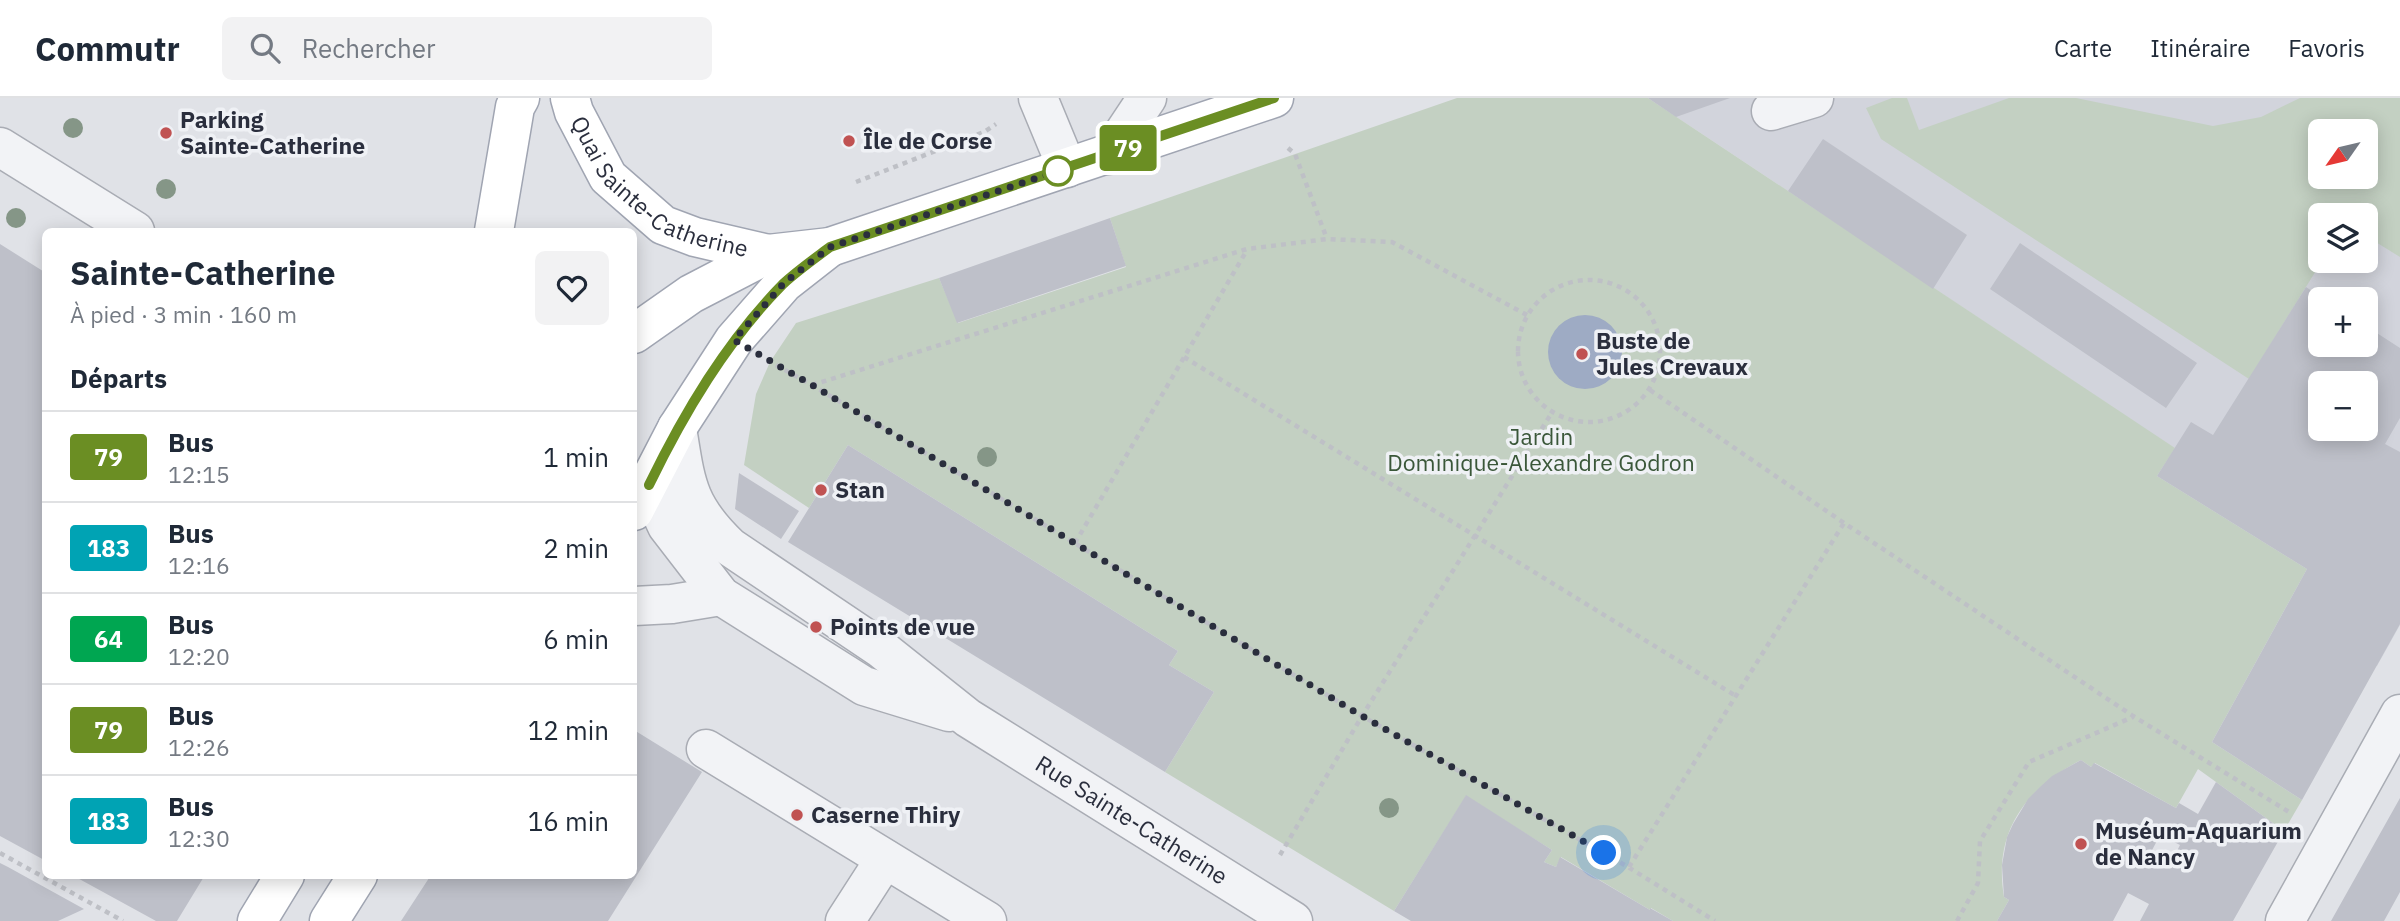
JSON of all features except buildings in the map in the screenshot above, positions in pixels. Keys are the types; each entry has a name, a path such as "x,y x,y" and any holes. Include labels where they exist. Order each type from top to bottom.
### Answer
{"main road":[{"path":"495,228 515,107 520,98"},
{"name":"Quai Sainte-Catherine","path":"570,98 574,112 608,177 663,225 695,237 768,254"},
{"path":"637,332 691,294 768,254 830,247 1274,98"},
{"path":"641,498 677,428 734,340 784,283 830,247"},
{"path":"257,921 283,879"},
{"path":"329,921 355,879"}],"street":[{"path":"1109,155 1147,98"},
{"path":"1770,111 1814,98"},
{"path":"1022,107 1067,168"},
{"path":"0,147 130,228"},
{"name":"Rue Sainte-Catherine","path":"677,428 685,477 695,506 709,527 730,547 880,648 968,718 1244,908 1293,921"},
{"name":"Rue Sainte-Catherine","path":"641,498 667,526 721,596 864,686 968,718"},
{"path":"637,606 672,604 721,596"},
{"path":"2285,921 2400,714"},
{"path":"706,750 987,921"},
{"path":"845,921 886,859"}],"path":[{"path":"845,186 985,132 1022,107"},
{"path":"1289,148 1296,154 1327,239"},
{"path":"812,385 1247,249 1327,239 1392,242 1527,315"},
{"path":"1075,543 1247,249"},
{"path":"1591,279 1615,284 1636,296 1653,318 1660,341 1660,366 1650,390 1637,405 1615,419 1588,424 1551,414 1527,387 1518,363 1518,338 1527,315 1545,294 1567,282 1591,279"},
{"path":"734,340 1362,716 1629,867 1715,921"},
{"path":"1184,357 1736,695"},
{"path":"1650,390 2133,716 2293,814"},
{"path":"1244,908 1287,845 1362,716 1551,414"},
{"path":"1629,867 1844,523"},
{"path":"1957,921 1978,883 1980,841 2029,762 2133,716"},
{"path":"0,853 42,876"},
{"path":"47,879 123,921"}],"shaded area":[{"path":"1648,98 2400,98 2400,625 2377,666 2285,610 2307,569 2157,476 2174,448"}],"green space":[{"name":"Jardin Dominique-Alexandre Godron","path":"1457,98 1648,98 2175,448 2157,476 2307,569 2212,742 2302,800 2284,831 2198,769 2176,808 2095,763 2091,767 2081,760 2044,785 2017,815 2004,852 2004,897 2009,900 1997,921 1673,921 1561,857 1556,867 1544,862 1552,850 1466,796 1394,911 1165,772 1214,692 1169,665 1178,651 848,445 809,508 744,465 756,394 770,362 796,323 939,278 958,323 1126,267 1110,218"},
{"path":"1892,98 1907,98 1919,130 2009,98 2076,98 2213,126 2261,117 2300,98 2400,98 2400,257 2378,243 2378,203 2308,203 2308,273 2315,273 2249,379 1881,139 1866,108"}],"water":[{"path":"1585,315 1599,318 1611,326 1619,338 1622,352 1619,366 1611,378 1599,386 1585,389 1571,386 1559,378 1551,366 1548,352 1551,338 1559,326 1571,318"}],"bus line":[{"name":"79","path":"649,485 677,428 734,340 784,283 830,247 1274,98"}],"place":[{"name":"Parking Sainte-Catherine","path":"166,133"},
{"name":"Île de Corse","path":"849,141"},
{"name":"Buste de Jules Crevaux","path":"1582,354"},
{"name":"Stan","path":"821,490"},
{"name":"Points de vue","path":"816,627"},
{"name":"Caserne Thiry","path":"797,815"},
{"name":"Muséum-Aquarium de Nancy","path":"2081,844"}],"route":[{"path":"1058,171 830,247 784,283 734,340 1362,716 1604,853"}]}
